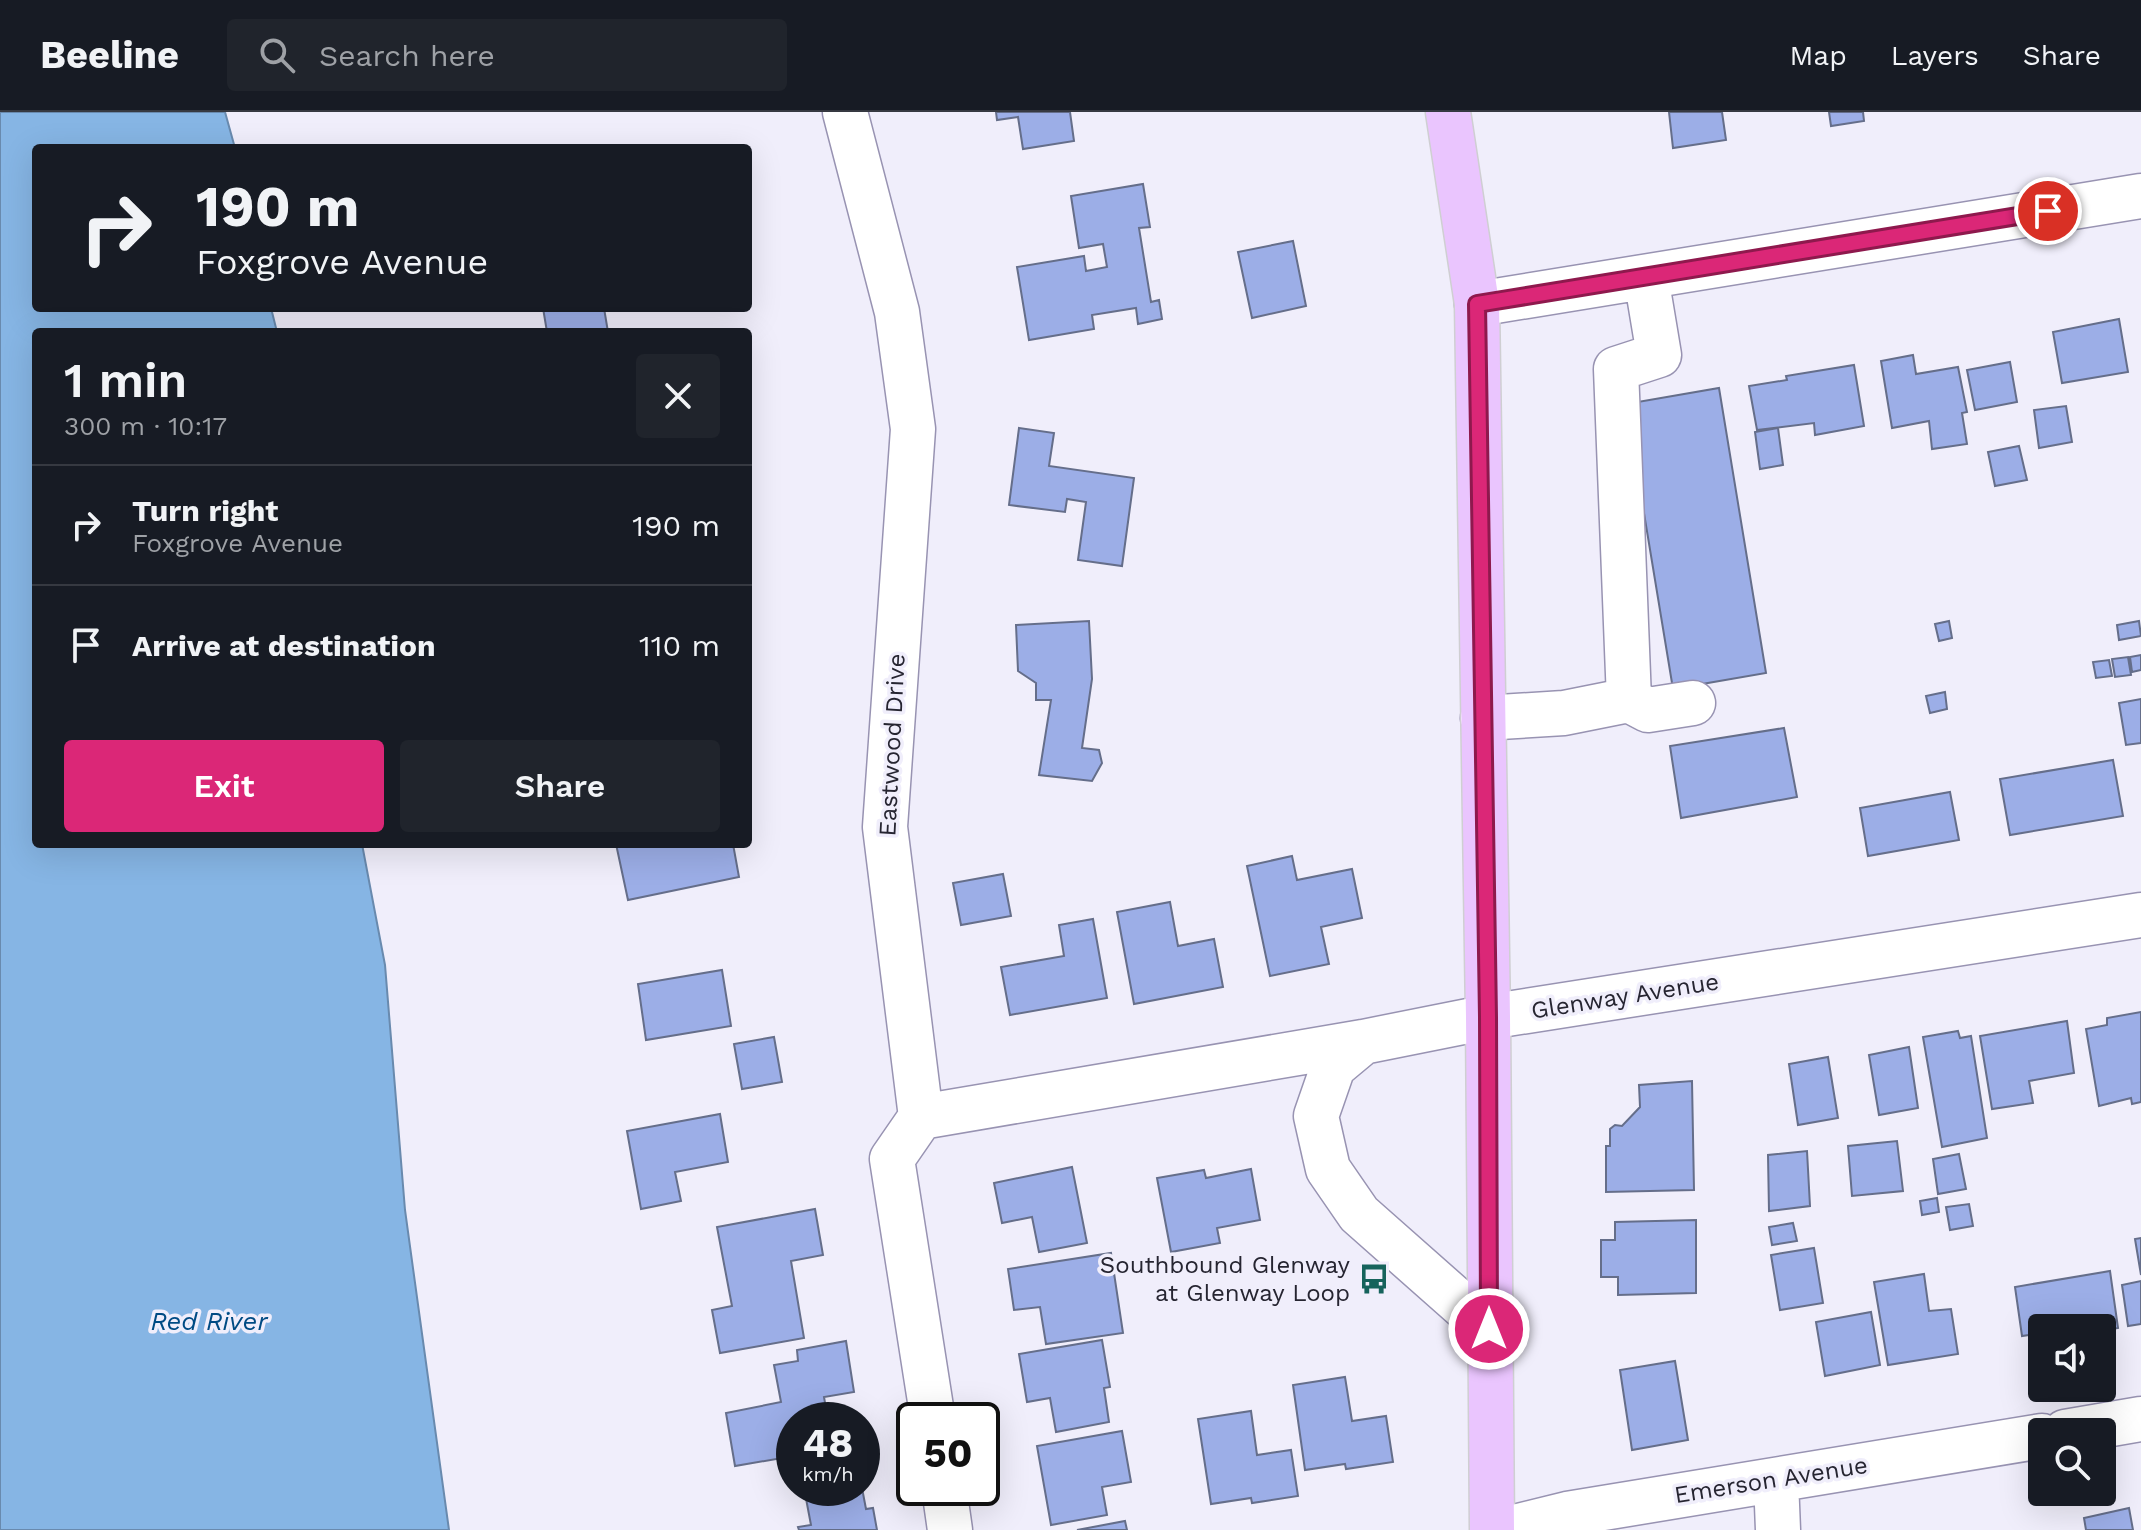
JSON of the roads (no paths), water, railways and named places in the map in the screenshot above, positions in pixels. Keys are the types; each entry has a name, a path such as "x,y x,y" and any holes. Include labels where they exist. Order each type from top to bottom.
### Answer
{"main road":[{"path":"1448,112 1477,304 1492,1530"}],"street":[{"name":"Eastwood Drive","path":"845,112 897,312 913,429 885,827 921,1117"},
{"path":"1477,304 2141,196"},
{"path":"1629,700 1616,369 1659,355 1646,277"},
{"path":"1483,718 1564,713 1629,700 1648,710 1693,703"},
{"name":"Glenway Avenue","path":"921,1117 1363,1042 1488,1017 2141,915"},
{"path":"1363,1042 1333,1067 1316,1116 1328,1169 1359,1214 1489,1329"},
{"path":"921,1117 892,1159 930,1402"},
{"path":"2116,1423 2141,1419"},
{"name":"Emerson Avenue","path":"1502,1530 1567,1514 2028,1438"},
{"path":"1776,1480 1778,1530"},
{"path":"947,1506 950,1530"}],"water":[{"name":"Red River","path":"0,112 225,112 234,144 32,144 32,312 272,312 276,328 32,328 32,848 363,848 385,965 405,1210 449,1530 0,1530"}],"place":[{"name":"Southbound Glenway at Glenway Loop","path":"1374,1279"}]}
